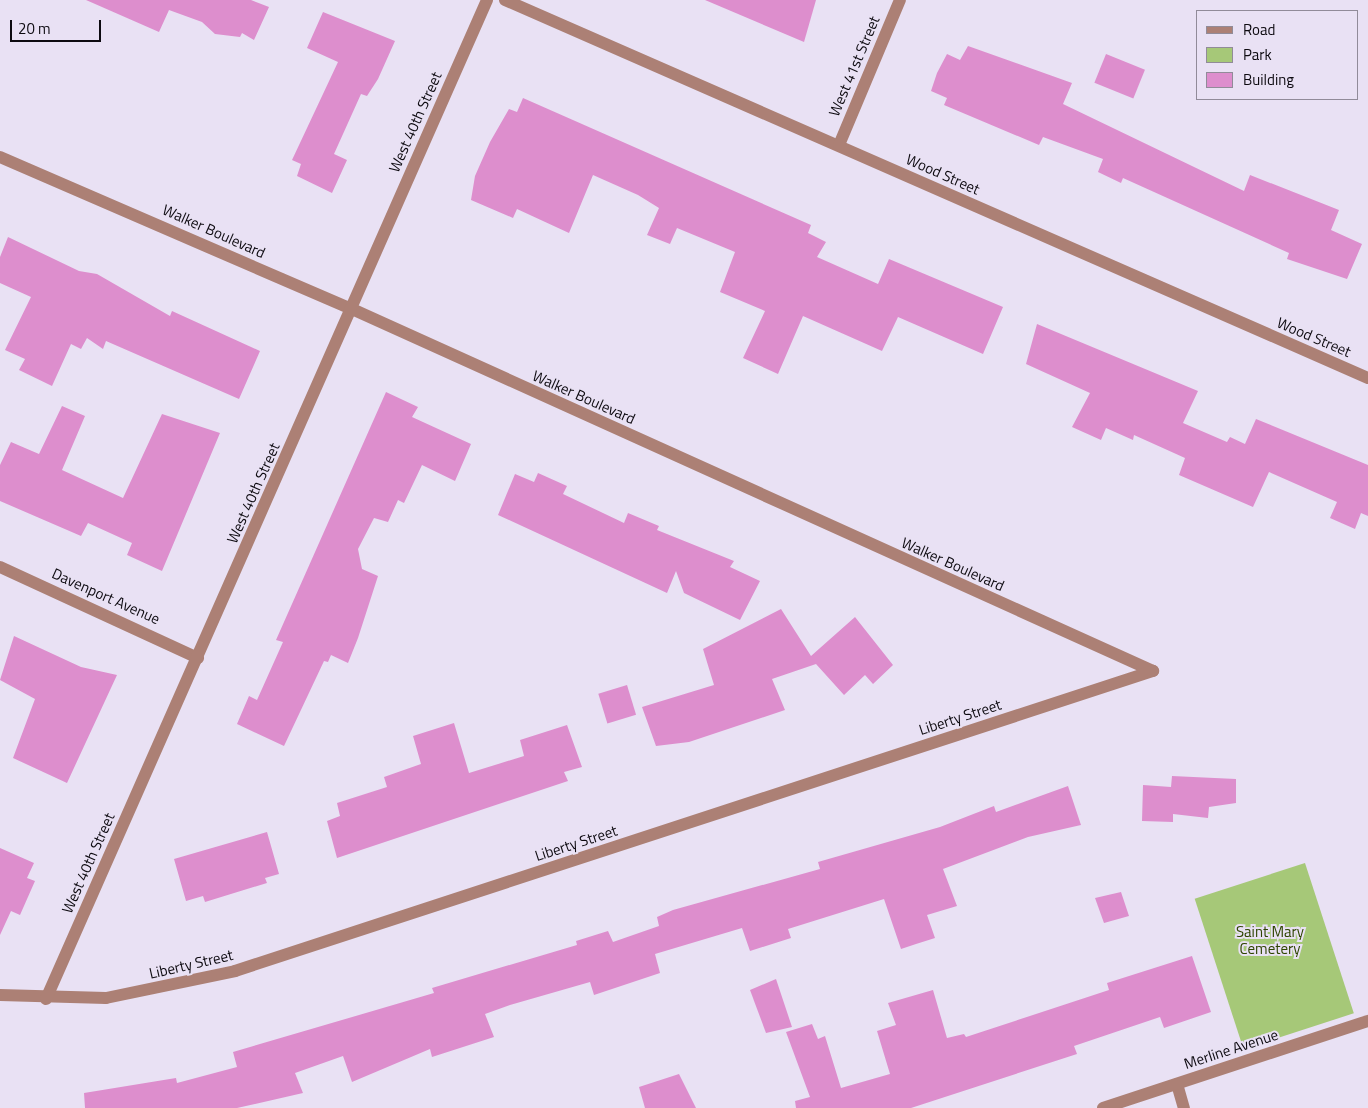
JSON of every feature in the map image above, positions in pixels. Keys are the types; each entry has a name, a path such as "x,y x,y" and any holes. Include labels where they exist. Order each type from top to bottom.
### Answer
{"street":[{"name":"West 40th Street","path":"46,999 488,0"},
{"name":"Wood Street","path":"505,0 1368,378"},
{"name":"West 41st Street","path":"839,145 900,0"},
{"name":"Walker Boulevard","path":"0,157 352,309 1153,671"},
{"name":"Davenport Avenue","path":"0,567 198,658"},
{"name":"Liberty Street","path":"0,995 46,999 134,994 235,971 1153,671"},
{"name":"Merline Avenue","path":"1103,1108 1368,1021"},
{"path":"1177,1084 1184,1108"}],"green space":[{"name":"Saint Mary Cemetery","path":"1305,863 1354,1013 1244,1049 1195,899"}],"building":[{"path":"86,0 251,0 269,7 254,40 242,33 240,37 215,34 202,22 169,10 159,32"},
{"path":"705,0 816,0 804,42"},
{"path":"323,12 395,41 378,79 367,96 361,94 334,154 347,160 332,193 297,176 301,164 292,160 338,62 307,48"},
{"path":"968,46 1072,83 1063,104 1244,191 1250,175 1339,210 1331,230 1362,244 1347,279 1287,259 1289,253 1123,178 1121,183 1098,172 1103,159 1043,137 1039,145 944,105 947,98 931,91 937,73 947,54 960,60"},
{"path":"1106,54 1145,70 1133,98 1094,83"},
{"path":"523,98 811,225 808,233 826,242 817,257 878,284 889,259 1003,307 983,354 898,317 882,351 803,316 778,374 743,358 765,311 720,292 735,252 677,228 670,244 647,235 659,208 638,195 593,175 569,233 517,209 513,218 471,200 475,176 490,142 509,109 517,112"},
{"path":"8,237 79,271 97,274 170,316 172,311 260,351 239,399 106,341 103,349 87,338 81,349 71,344 52,386 19,370 25,359 5,350 31,297 0,283 0,257"},
{"path":"1037,324 1198,391 1183,423 1227,442 1230,437 1245,444 1256,419 1368,465 1368,516 1361,513 1355,529 1330,518 1337,502 1269,472 1253,507 1179,475 1185,458 1134,435 1133,440 1106,428 1101,440 1072,427 1090,393 1026,364"},
{"path":"386,392 418,407 412,417 471,444 455,481 422,465 404,503 398,500 388,522 374,518 358,549 362,569 378,576 358,638 348,663 331,655 328,662 324,661 284,746 237,724 249,696 257,700 283,642 276,640"},
{"path":"62,406 85,416 62,470 123,498 162,414 220,433 162,571 127,555 132,543 88,523 81,536 0,501 0,465 11,442 39,454"},
{"path":"538,473 567,486 563,494 624,523 628,513 659,526 657,530 734,561 730,567 760,581 740,620 684,593 676,571 667,593 498,515 515,474 534,482"},
{"path":"781,609 811,656 855,617 893,665 873,684 865,675 844,695 816,664 772,679 785,710 689,742 656,746 642,707 714,685 703,649"},
{"path":"14,636 81,667 117,675 67,783 13,758 35,699 0,680"},
{"path":"627,685 636,715 607,723 598,694"},
{"path":"454,723 469,773 524,756 520,740 567,725 582,767 564,772 568,781 337,858 327,821 340,816 337,803 387,787 384,777 421,764 413,736"},
{"path":"1172,776 1236,779 1236,803 1209,807 1208,818 1173,814 1173,822 1142,821 1143,785 1171,787"},
{"path":"1068,786 1081,825 1028,837 943,869 957,906 927,915 935,938 901,949 884,899 788,929 791,938 750,951 742,928 655,954 660,973 594,995 590,982 510,1005 485,1014 494,1037 432,1057 430,1049 352,1082 343,1056 295,1073 303,1093 237,1108 85,1108 84,1093 176,1078 177,1083 237,1067 233,1052 434,993 432,988 577,945 576,941 608,931 613,942 659,926 657,917 673,910 820,869 818,862 940,827 994,806 996,812"},
{"path":"267,832 279,874 265,878 267,883 205,902 203,896 186,901 174,859"},
{"path":"0,848 34,863 27,878 35,881 20,915 11,911 0,935"},
{"path":"1121,892 1129,916 1104,923 1095,898"},
{"path":"1192,956 1211,1012 1164,1028 1160,1017 1074,1046 1077,1054 911,1108 796,1108 795,1101 810,1097 786,1032 812,1024 818,1039 825,1036 841,1088 890,1074 877,1031 896,1025 888,1003 933,990 947,1038 964,1034 966,1037 1109,990 1107,983"},
{"path":"776,979 792,1027 766,1033 750,990"},
{"path":"679,1074 696,1108 645,1108 639,1087"}]}
